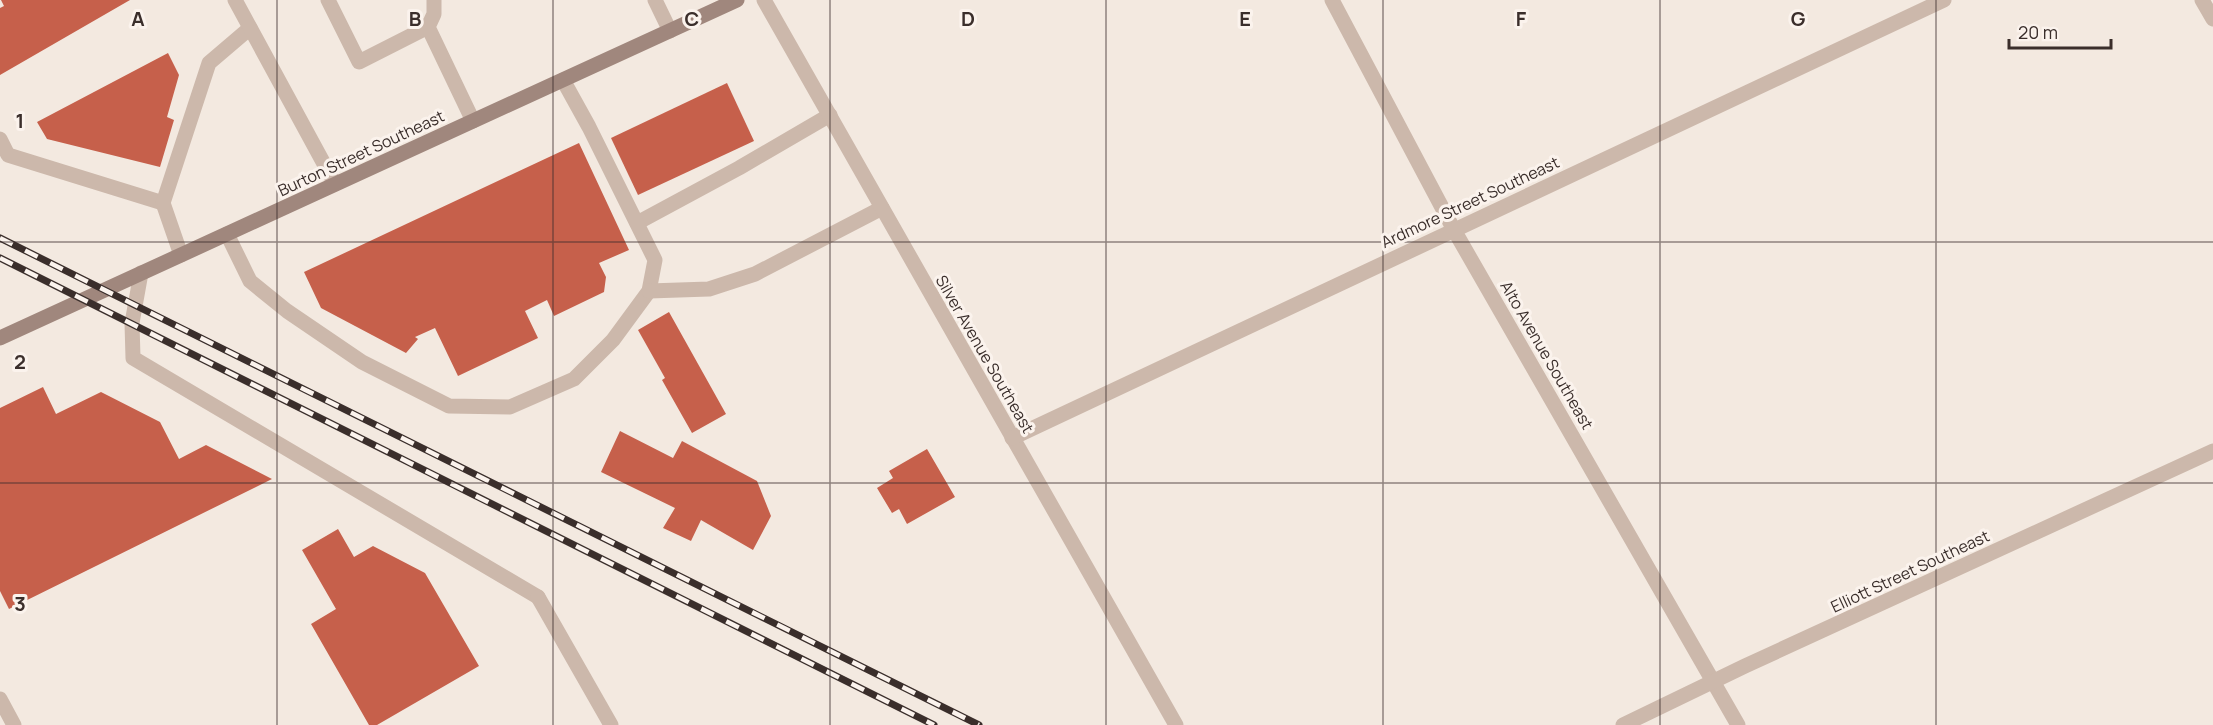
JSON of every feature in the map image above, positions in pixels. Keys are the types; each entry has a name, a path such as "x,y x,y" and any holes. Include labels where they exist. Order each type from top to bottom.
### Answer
{"main road":[{"name":"Burton Street Southeast","path":"0,338 737,0"}],"street":[{"path":"235,0 334,184"},
{"path":"328,0 359,62 428,27 434,14 434,0"},
{"path":"655,0 670,31"},
{"name":"Silver Avenue Southeast","path":"764,0 1176,725"},
{"name":"Alto Avenue Southeast","path":"1332,0 1454,230 1738,725"},
{"name":"Ardmore Street Southeast","path":"1012,438 1944,0"},
{"path":"2202,0 2213,19"},
{"path":"428,27 473,121"},
{"path":"181,255 163,203 209,63 250,28"},
{"path":"227,234 250,281 287,311 362,362 449,406 510,407 574,379 613,340 649,291 655,260 563,80"},
{"path":"637,223 830,116"},
{"path":"0,139 8,155 163,203"},
{"path":"649,291 709,289 755,274 882,208"},
{"path":"141,273 132,323 133,358 538,597 611,725"},
{"name":"Elliott Street Southeast","path":"1623,725 2213,451"},
{"path":"0,699 14,725"}],"building":[{"path":"1,0 130,0 0,75 0,8 4,6"},
{"path":"168,53 179,75 167,117 174,120 160,167 47,139 37,122"},
{"path":"727,83 754,141 638,195 611,138"},
{"path":"579,143 629,250 599,263 606,277 604,292 554,316 547,300 525,311 538,338 458,376 435,328 415,337 418,339 406,353 321,308 304,272"},
{"path":"669,312 726,414 692,433 662,380 665,378 638,330"},
{"path":"43,387 56,414 101,392 160,422 179,459 206,445 272,479 9,609 0,591 0,408"},
{"path":"620,431 673,458 682,441 757,481 771,516 753,550 701,520 691,541 663,528 675,508 601,472"},
{"path":"927,449 955,497 907,524 899,509 892,513 877,488 893,478 889,471"},
{"path":"338,529 354,557 373,546 425,573 479,666 377,725 369,725 311,624 336,609 302,550"}],"railway":[{"path":"0,238 979,725"},
{"path":"0,258 934,725"}]}
